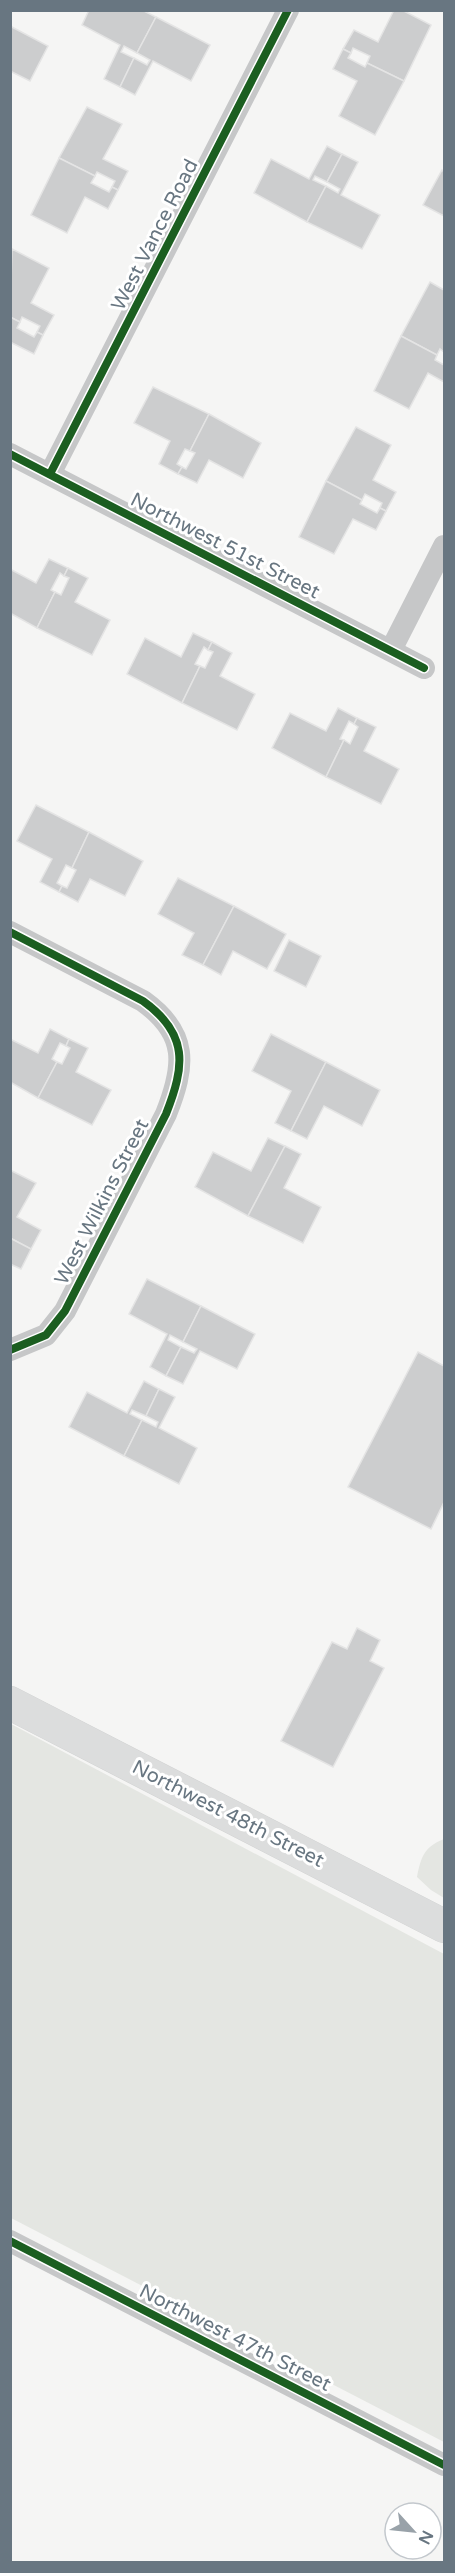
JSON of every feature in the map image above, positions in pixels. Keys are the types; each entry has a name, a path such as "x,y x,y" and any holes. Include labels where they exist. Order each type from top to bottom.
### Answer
{"main road":[{"name":"Northwest 48th Street","path":"10,1702 444,1926"}],"street":[{"name":"West Vance Road","path":"50,474 288,10"},
{"name":"Northwest 51st Street","path":"10,454 424,668"},
{"path":"391,650 444,546"},
{"name":"West Wilkins Street","path":"10,932 143,1001 169,1024 179,1045 179,1080 166,1114 65,1311 46,1335 12,1350"},
{"name":"Northwest 47th Street","path":"10,2241 444,2465"}],"shaded area":[{"path":"11,1724 444,1954 444,2442 11,2218"},
{"path":"444,1839 444,1898 417,1877 424,1853"}],"building":[{"path":"89,10 142,10 156,17 137,53 124,46 121,52 134,58 120,87 104,79 120,45 82,25"},
{"path":"394,10 402,10 431,25 404,81 367,63 370,56 353,48 351,53 343,49 354,30 378,42"},
{"path":"156,17 210,45 191,81 153,61 135,95 120,87 134,58 147,65 150,60 137,53"},
{"path":"10,26 48,46 30,81 10,71"},
{"path":"343,49 351,53 348,58 365,67 367,63 404,81 375,135 339,116 357,81 333,69"},
{"path":"87,107 122,124 103,159 128,171 118,190 112,187 115,181 97,172 95,176 59,158"},
{"path":"327,146 342,154 327,182 315,176 313,180 326,186 307,222 254,193 271,159 309,179"},
{"path":"342,154 358,162 341,195 380,215 362,249 307,222 326,186 338,193 340,189 327,182"},
{"path":"59,158 95,176 91,183 109,192 112,187 118,190 108,209 85,197 67,233 31,215"},
{"path":"442,170 444,172 444,216 423,205"},
{"path":"12,249 49,268 31,303 54,315 43,335 37,332 40,326 22,317 20,322 10,317"},
{"path":"430,282 444,290 444,352 440,349 437,355 401,336"},
{"path":"10,317 20,322 17,328 34,337 37,332 43,335 34,354 10,342"},
{"path":"401,336 437,355 435,360 444,365 444,382 428,373 409,409 374,391"},
{"path":"153,387 209,414 190,451 185,449 177,464 182,467 178,474 159,464 170,441 134,423"},
{"path":"209,414 261,443 243,478 209,460 197,483 178,474 182,467 186,469 195,453 190,451"},
{"path":"356,427 391,445 373,480 396,492 386,511 380,508 382,503 365,494 362,500 326,481"},
{"path":"326,481 362,500 360,504 377,513 380,508 386,511 376,530 353,519 334,554 299,537"},
{"path":"49,559 68,568 64,576 60,573 51,590 55,592 37,628 10,613 10,569 36,583"},
{"path":"68,568 88,578 75,602 110,620 92,655 37,628 55,592 61,595 69,578 64,576"},
{"path":"193,633 212,642 208,650 204,647 195,664 200,666 182,703 127,674 145,638 181,657"},
{"path":"212,642 232,653 220,676 255,694 237,730 182,703 200,666 205,668 213,652 208,650"},
{"path":"338,708 357,718 354,724 349,721 340,739 344,740 326,777 272,748 290,713 326,731"},
{"path":"357,718 376,727 364,751 399,769 381,804 326,777 344,740 350,744 358,727 354,724"},
{"path":"36,805 89,832 72,868 66,865 57,883 62,886 59,892 40,882 52,859 17,841"},
{"path":"89,832 143,861 125,896 90,879 78,902 59,892 62,886 67,888 76,870 72,868"},
{"path":"178,878 234,906 203,965 182,955 194,933 158,914"},
{"path":"234,906 286,934 267,969 233,951 221,975 203,965"},
{"path":"289,940 321,956 306,987 274,971"},
{"path":"50,1029 69,1039 66,1046 60,1043 52,1059 57,1062 38,1098 10,1082 10,1039 38,1053"},
{"path":"271,1034 326,1062 291,1131 275,1123 291,1091 252,1071"},
{"path":"69,1039 88,1048 76,1072 111,1090 92,1125 38,1098 57,1062 62,1064 70,1048 66,1046"},
{"path":"326,1062 380,1090 362,1126 324,1106 307,1139 291,1131"},
{"path":"268,1138 285,1146 248,1216 195,1187 213,1152 251,1171"},
{"path":"285,1146 301,1154 284,1188 321,1207 303,1243 248,1216"},
{"path":"10,1170 36,1183 17,1217 41,1230 31,1249 10,1238"},
{"path":"10,1238 31,1249 21,1269 10,1264"},
{"path":"147,1279 201,1306 183,1342 170,1335 168,1340 181,1347 166,1376 150,1367 167,1334 129,1314"},
{"path":"201,1306 255,1334 237,1369 200,1351 183,1384 166,1376 181,1347 194,1353 197,1349 183,1342"},
{"path":"418,1352 444,1366 444,1502 431,1529 348,1487"},
{"path":"144,1381 159,1389 146,1416 132,1410 130,1414 142,1420 124,1456 69,1427 87,1392 127,1413"},
{"path":"159,1389 175,1397 159,1428 197,1448 179,1484 124,1456 142,1420 156,1427 158,1422 146,1416"},
{"path":"357,1628 380,1640 370,1661 384,1668 333,1767 281,1741 332,1642 347,1649"}],"cycle path":[{"path":"50,474 288,10"},
{"path":"10,454 424,668"},
{"path":"10,932 143,1001 169,1026 176,1039 179,1052 177,1081 166,1114 65,1311 46,1335 10,1350"},
{"path":"10,2241 444,2465"}]}
